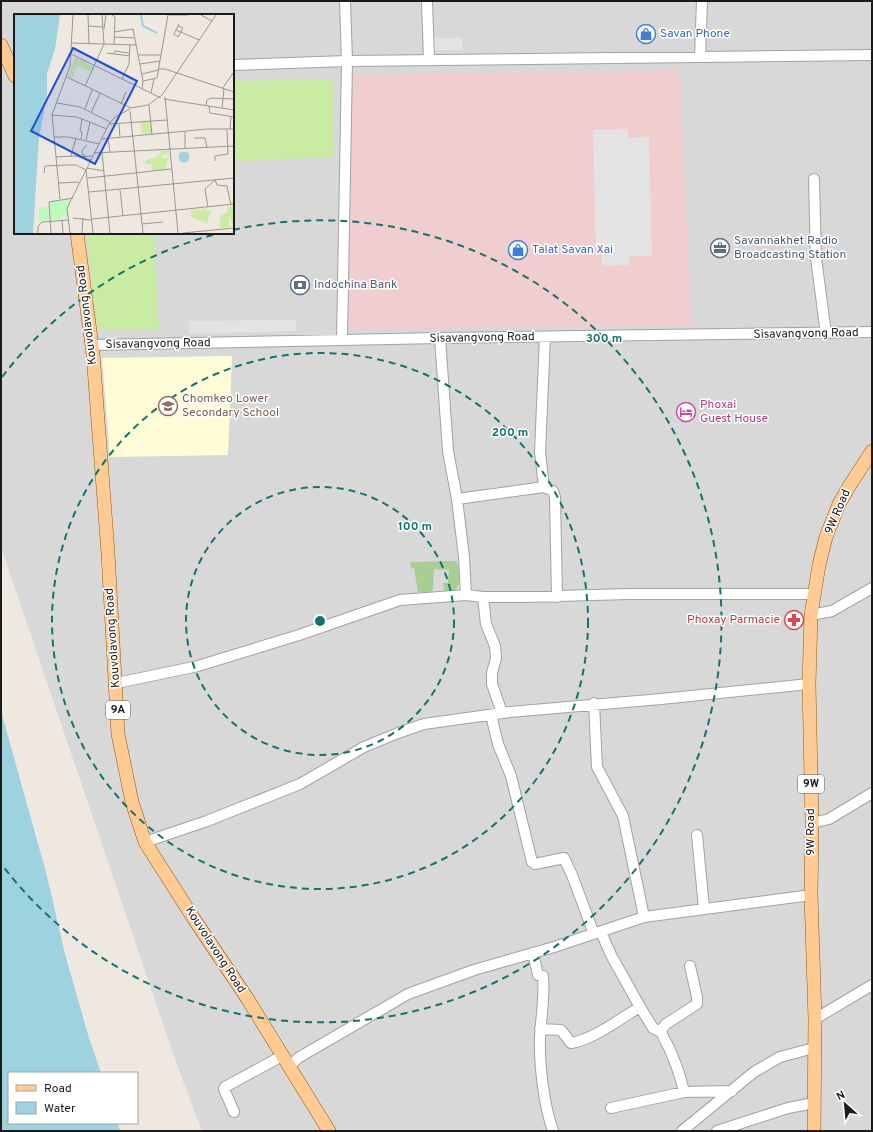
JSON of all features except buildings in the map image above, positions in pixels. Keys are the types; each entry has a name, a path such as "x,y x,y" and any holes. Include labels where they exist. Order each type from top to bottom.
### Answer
{"main road":[{"path":"1,45 14,73"},
{"name":"Kouvolavong Road","path":"77,234 92,345 117,683 118,734 132,802 145,842 247,998 285,1062 329,1131"},
{"name":"9W Road","path":"814,1131 815,1019 811,895 812,823 809,684 811,615 813,594 826,537 839,504 872,451"}],"street":[{"path":"342,340 347,61 345,1"},
{"path":"427,1 429,60"},
{"path":"700,57 702,1"},
{"path":"234,65 347,61 872,55"},
{"path":"814,179 816,258 826,334"},
{"name":"Sisavangvong Road","path":"92,345 440,338 826,334 872,332"},
{"path":"544,487 540,452 545,337"},
{"path":"440,338 448,451 457,499 464,557 466,595"},
{"path":"457,499 544,487 553,491 555,497 557,597"},
{"path":"811,615 832,611 872,588"},
{"path":"117,683 205,664 400,600 466,595 483,597 557,597 628,594 813,594"},
{"path":"483,597 486,624 495,646 496,658 492,673 492,684 502,713"},
{"path":"145,842 207,821 300,784 364,747 424,724 450,719 502,713 809,684"},
{"path":"594,704 597,767 623,816 644,917"},
{"path":"491,715 498,744 511,776 532,862 535,864 564,858 597,933 653,1028 661,1032 679,1069 684,1092"},
{"path":"812,823 829,819 872,793"},
{"path":"697,835 704,908"},
{"path":"234,1112 224,1089 225,1087 298,1058 408,994 447,979 644,917 811,895"},
{"path":"533,953 538,974 543,976 544,989 540,1029 542,1070 548,1117 553,1131"},
{"path":"661,1032 666,1024 697,1004 697,997 690,966"},
{"path":"815,1019 872,985"},
{"path":"540,1029 561,1030 571,1042 578,1042 603,1030 640,1007"},
{"path":"682,1131 754,1072 780,1058 814,1048"},
{"path":"610,1108 684,1092 732,1091"},
{"path":"717,1131 788,1108 814,1103"}],"shaded area":[{"path":"1,1 872,1 872,1131 202,1131 177,1065 1,547"},
{"path":"431,38 462,38 462,50 431,50"},
{"name":"Talat Savan Xai","path":"680,70 691,325 348,330 352,75"},
{"path":"628,129 628,138 649,137 652,256 629,256 629,265 602,266 601,250 596,250 593,130"},
{"path":"296,320 296,331 189,334 189,321"},
{"name":"Chomkeo Lower Secondary School","path":"232,356 228,455 110,457 102,358"}],"green space":[{"path":"334,79 334,157 234,161 234,81"},
{"path":"87,234 154,234 159,329 100,330 96,323"},
{"path":"456,561 460,579 458,587 455,590 444,592 443,583 448,583 449,570 434,569 433,590 429,592 418,592 414,568 411,568 410,562"}],"water":[{"path":"1,711 47,876 65,954 89,1038 101,1072 8,1072 8,1124 118,1124 120,1131 1,1131"}],"place":[{"name":"Savan Phone","path":"646,34"},
{"name":"Savannakhet Radio Broadcasting Station","path":"720,248"},
{"name":"Talat Savan Xai","path":"518,250"},
{"name":"Indochina Bank","path":"300,285"},
{"name":"Chomkeo Lower Secondary School","path":"168,406"},
{"name":"Phoxai Guest House","path":"686,412"},
{"name":"Phoxay Parmacie","path":"794,620"}]}
